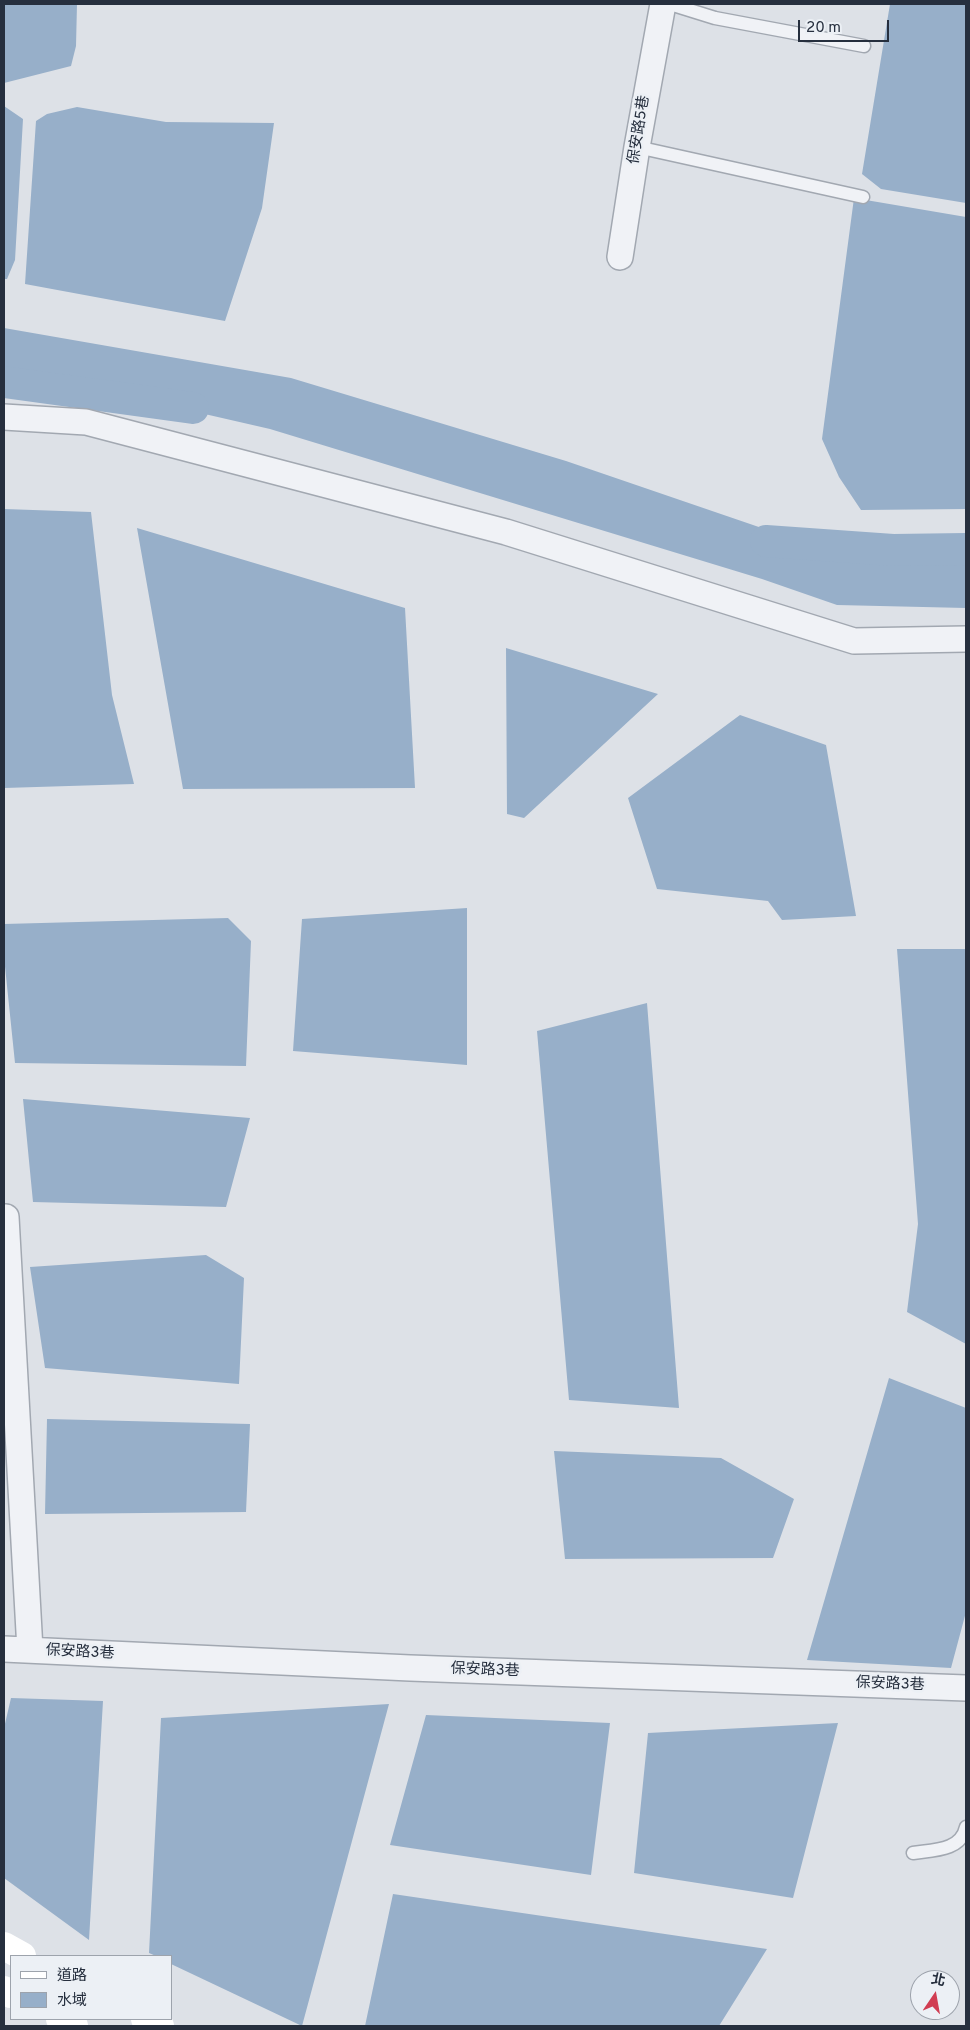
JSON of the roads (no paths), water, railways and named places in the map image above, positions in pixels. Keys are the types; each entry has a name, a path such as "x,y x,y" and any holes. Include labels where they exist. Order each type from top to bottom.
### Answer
{"street":[{"name":"保安路5巷","path":"620,257 637,147 663,4"},
{"path":"4,417 86,422 506,532 854,641 966,639"},
{"path":"6,1218 30,1650"},
{"name":"保安路3巷","path":"4,1649 410,1668 966,1688"},
{"path":"4,1946 20,1955"},
{"path":"62,2020 74,2026"},
{"path":"147,2020 160,2026"}],"lane":[{"path":"670,4 715,18 864,46"},
{"path":"637,147 863,197"},
{"path":"913,1853 950,1848 965,1834 966,1827"}],"water":[{"path":"4,4 77,4 76,46 71,66 4,83"},
{"path":"890,4 966,4 966,203 881,189 862,174"},
{"path":"4,106 23,119 15,260 7,279 4,279"},
{"path":"77,107 166,122 274,123 262,208 225,321 25,284 36,121 47,114"},
{"path":"854,198 966,217 966,509 861,510 839,477 822,439"},
{"path":"4,328 291,378 566,461 791,538 857,558 966,560 966,608 837,605 762,579 270,429 39,376 4,373"},
{"path":"4,509 91,512 112,695 134,784 4,788"},
{"path":"137,528 405,608 415,788 183,789"},
{"path":"506,648 658,694 524,818 507,814"},
{"path":"740,715 826,745 856,916 782,920 768,901 657,889 628,798"},
{"path":"467,908 467,1065 293,1051 302,919"},
{"path":"228,918 251,941 246,1066 15,1063 4,957 4,924"},
{"path":"897,949 966,949 966,1344 907,1312 918,1224"},
{"path":"647,1003 679,1408 569,1400 537,1031"},
{"path":"23,1099 250,1118 226,1207 33,1202"},
{"path":"206,1255 244,1278 239,1384 45,1368 30,1267"},
{"path":"889,1378 966,1408 966,1612 951,1668 807,1660"},
{"path":"47,1419 250,1424 246,1512 45,1514"},
{"path":"554,1451 721,1458 794,1499 773,1558 565,1559"},
{"path":"11,1698 103,1701 89,1940 4,1878 4,1728"},
{"path":"389,1704 302,2026 172,1964 172,1955 154,1955 149,1953 161,1718"},
{"path":"426,1715 610,1723 591,1875 390,1845"},
{"path":"838,1723 793,1898 634,1873 648,1733"},
{"path":"393,1894 767,1949 719,2026 365,2026"}],"waterway":[{"path":"4,382 193,408"},
{"path":"766,541 893,550 966,549"}]}
